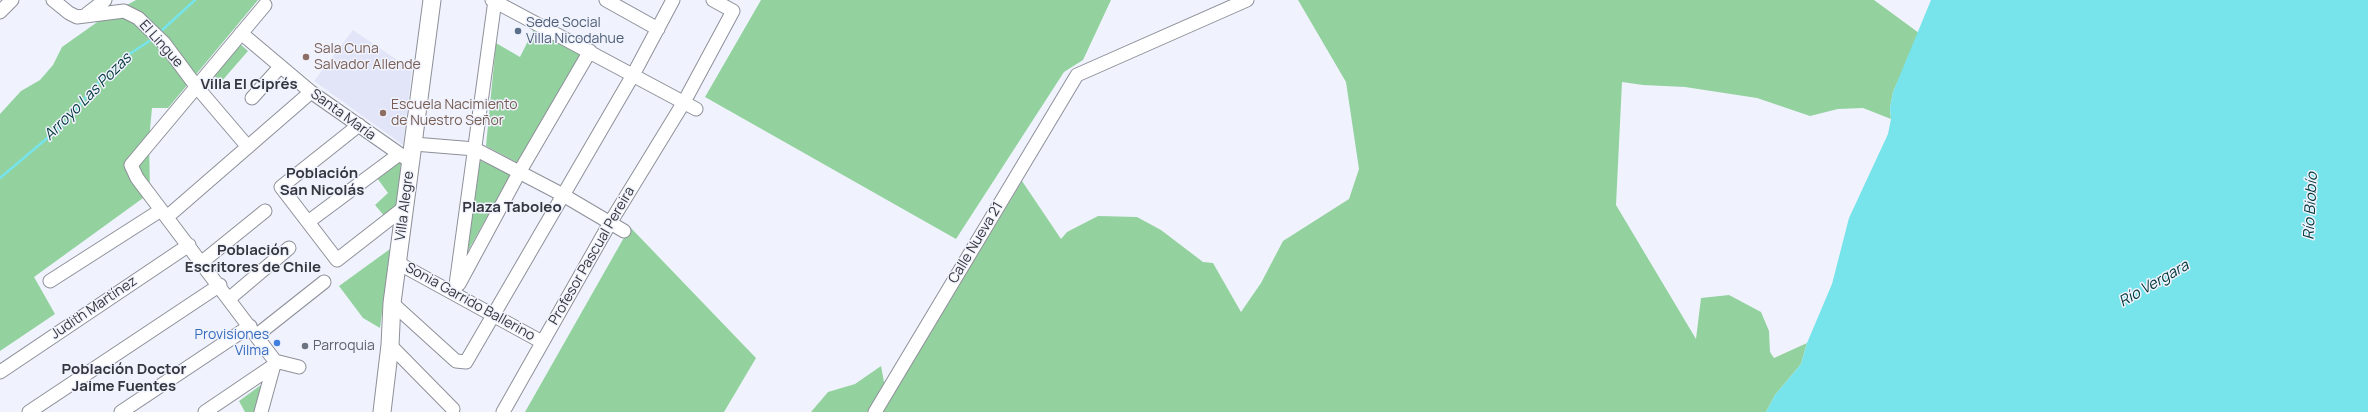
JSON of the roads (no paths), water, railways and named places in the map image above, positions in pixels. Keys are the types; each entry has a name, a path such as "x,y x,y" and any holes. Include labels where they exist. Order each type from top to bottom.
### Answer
{"main road":[{"name":"Villa Alegre","path":"382,412 390,345 392,303 405,207 404,158 414,144 432,0"}],"street":[{"path":"0,12 12,0"},
{"name":"El Lingue","path":"53,0 69,14 77,17 124,11 138,18 164,43 196,86 248,147"},
{"path":"85,15 105,0"},
{"path":"606,0 658,29"},
{"path":"392,303 456,361 462,363 469,358 633,75 673,0"},
{"name":"Profesor Pascual Pereira","path":"503,412 610,223 684,102 733,11 713,0"},
{"name":"Calle Nueva 21","path":"875,412 1077,75 1246,0"},
{"path":"455,292 494,1 696,109"},
{"path":"261,412 274,364 254,330 137,178 130,165 265,6"},
{"name":"Santa María","path":"242,33 311,92 404,158"},
{"path":"455,292 520,172 590,51"},
{"path":"252,98 280,67"},
{"path":"50,281 164,213 231,163 311,92"},
{"path":"359,125 281,187 337,260 405,207"},
{"path":"414,144 475,149 564,195 624,231"},
{"path":"308,222 404,158"},
{"path":"202,262 265,211"},
{"name":"Judith Martínez","path":"0,372 189,245"},
{"path":"230,298 289,248"},
{"name":"Sonia Garrido Ballerino","path":"398,263 455,292 542,342"},
{"path":"121,412 254,330 324,282"},
{"path":"29,412 220,285"},
{"path":"390,345 453,409"},
{"path":"205,412 274,364 299,367"}],"water":[{"path":"1931,0 2368,0 2368,412 1766,412 1775,395 1801,364 1807,343 1832,284 1849,218 1888,134 1891,119 1890,108 1893,92"}],"waterway":[{"name":"Arroyo Las Pozas","path":"159,33 195,0"},
{"name":"Arroyo Las Pozas","path":"0,178 64,124 95,86 125,57 154,38"}],"place":[{"name":"Sede Social Villa Nicodahue","path":"518,31"},
{"name":"Sala Cuna Salvador Allende","path":"306,57"},
{"name":"Escuela Nacimiento de Nuestro Señor","path":"383,113"},
{"name":"Provisiones Vilma","path":"277,343"},
{"name":"Parroquia","path":"305,346"}],"district":[{"name":"Villa El Ciprés","path":"249,85"},
{"name":"Población San Nicolás","path":"322,182"},
{"name":"Plaza Taboleo","path":"512,208"},
{"name":"Población Escritores de Chile","path":"253,260"},
{"name":"Población Doctor Jaime Fuentes","path":"124,378"}],"water label":[{"name":"Río Biobío","path":"2311,206"},
{"name":"Río Vergara","path":"2154,284"}]}
